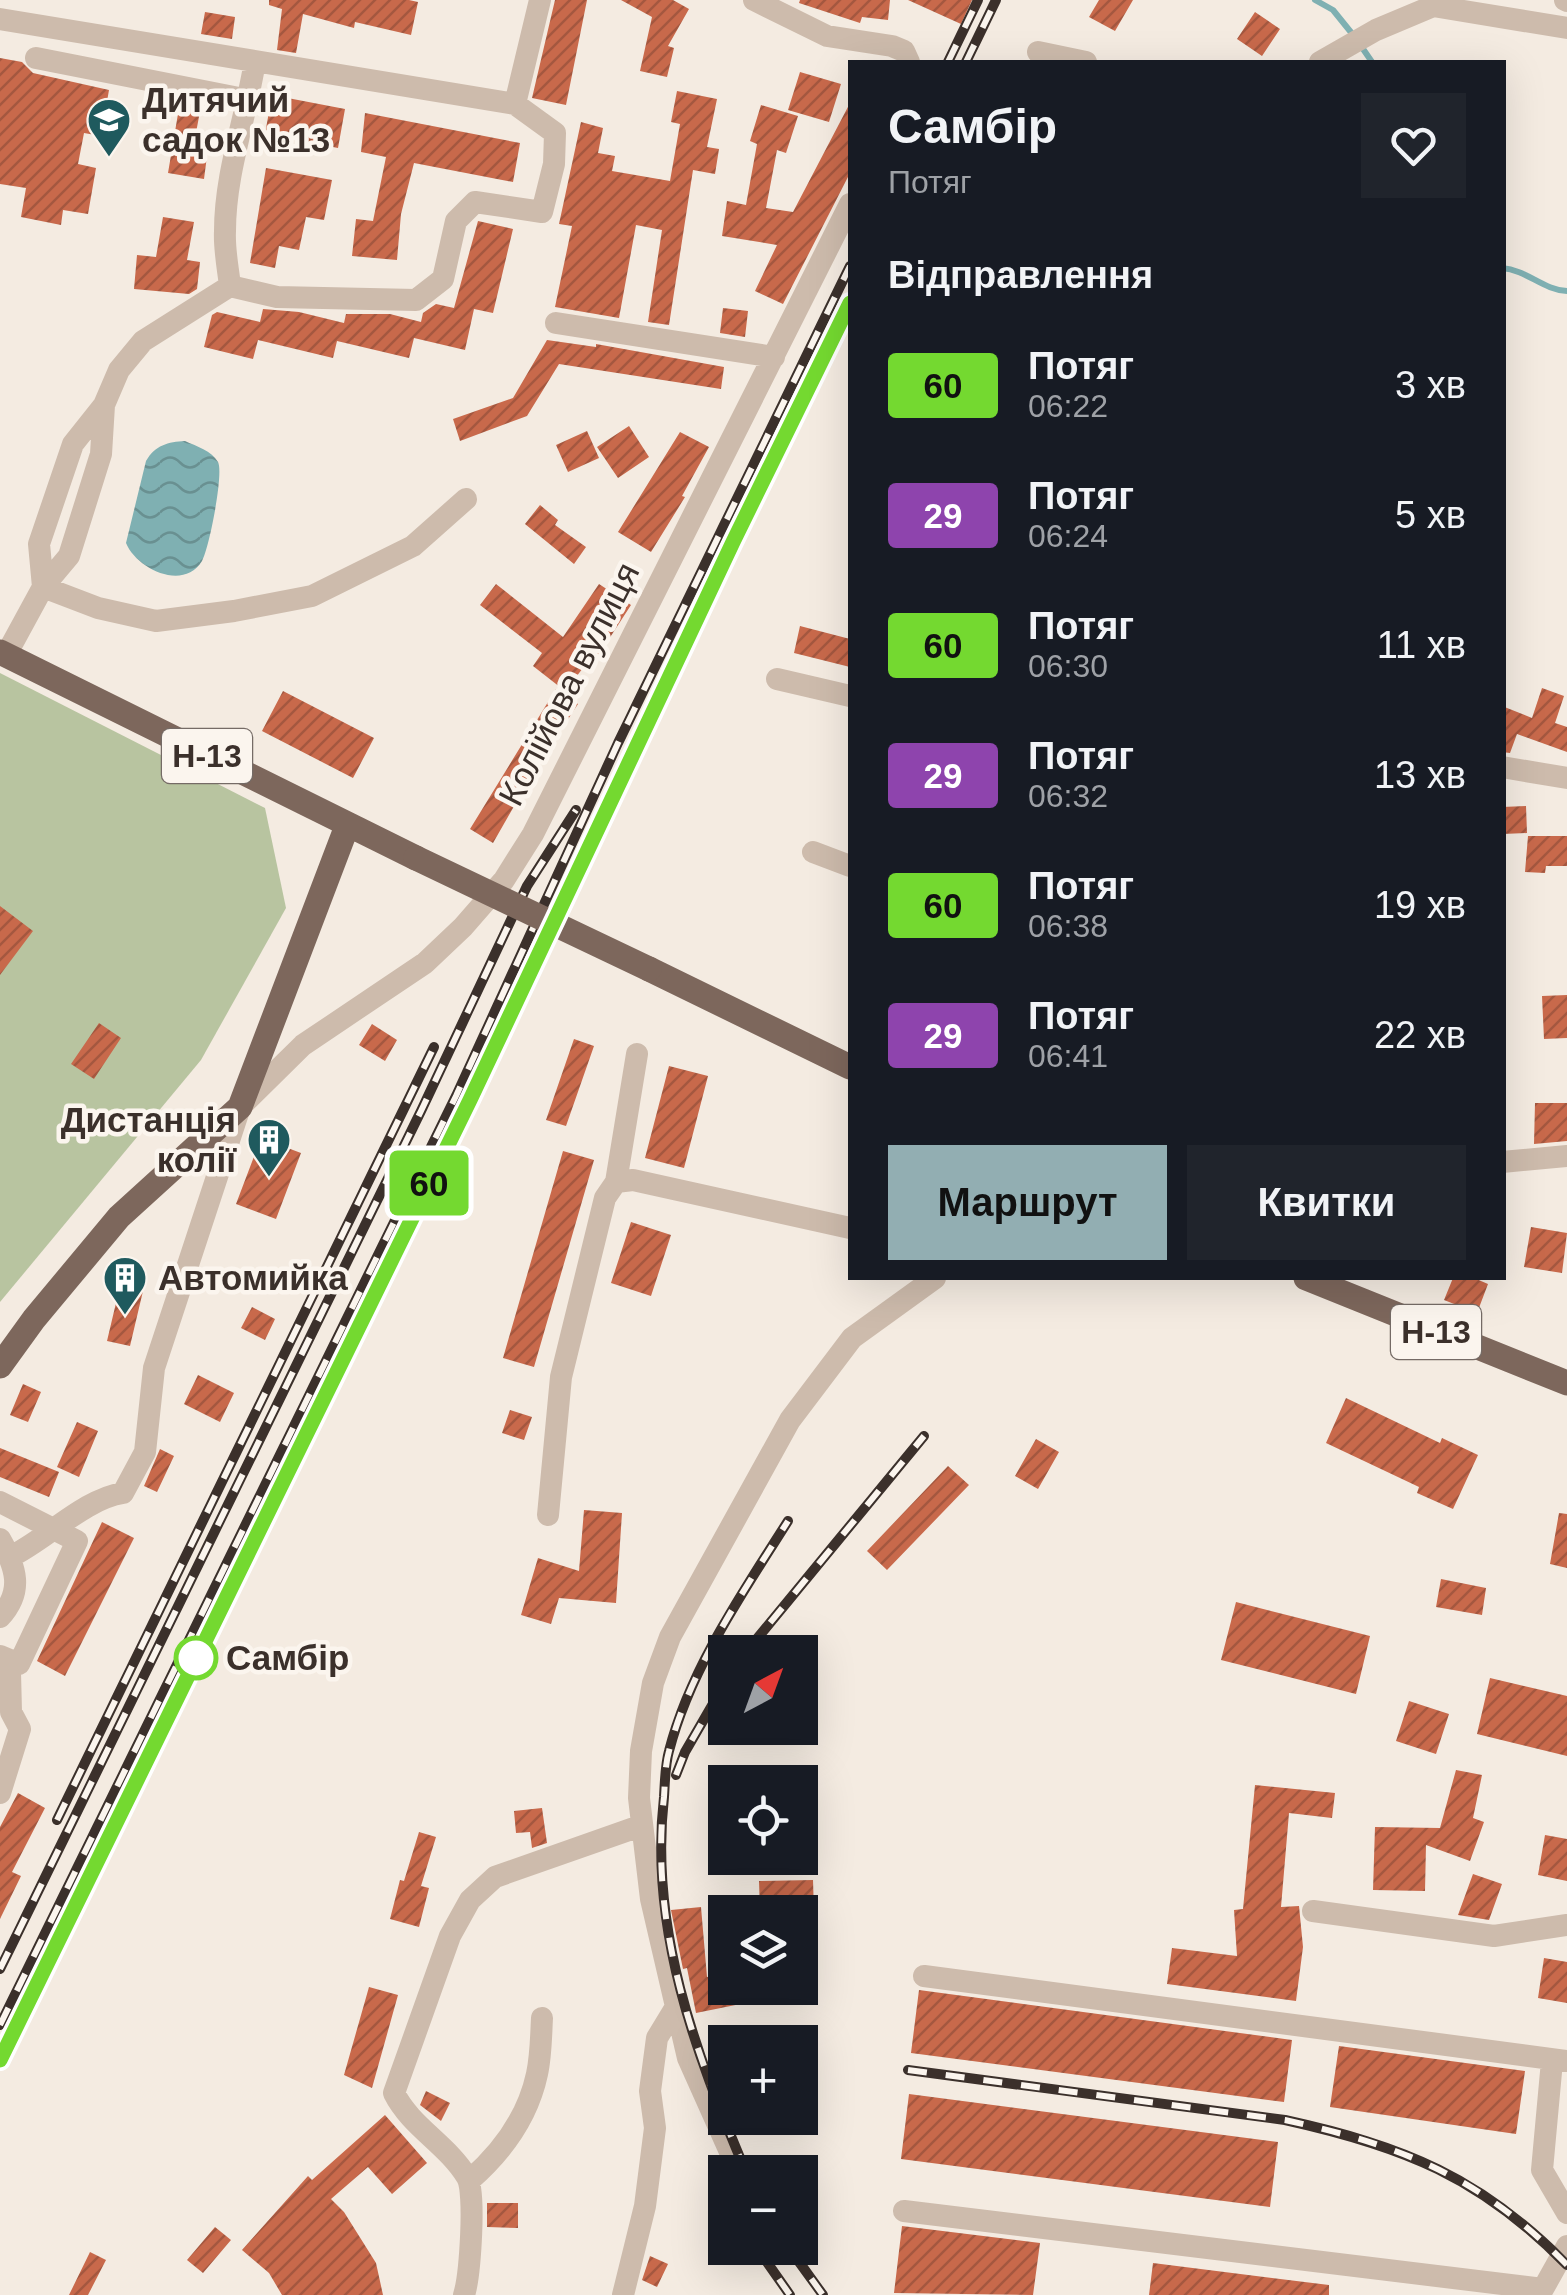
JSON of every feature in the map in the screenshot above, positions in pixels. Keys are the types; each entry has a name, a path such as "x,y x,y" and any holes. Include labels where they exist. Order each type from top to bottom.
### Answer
{"main road":[{"name":"Н-13","path":"3,654 346,826 848,1066"},
{"path":"0,1366 34,1318 120,1218 240,1107 346,826"},
{"name":"Н-13","path":"1311,1280 1567,1384"}],"street":[{"path":"514,104 540,0"},
{"path":"754,0 827,36 892,46 906,57"},
{"path":"1324,60 1376,30 1433,6 1567,28"},
{"path":"0,19 514,104 554,133 554,164 542,212 475,202 456,221 444,279 416,300 277,297 230,286 142,341 119,370 104,405 101,454 69,556 43,587 3,654"},
{"path":"1038,52 1076,60"},
{"path":"36,58 249,100"},
{"path":"230,286 224,232 232,160 255,61"},
{"name":"Колійова вулиця","path":"240,1107 303,1045 424,963 463,927 504,880 532,834 848,208"},
{"path":"556,322 774,357"},
{"path":"43,587 98,608 156,621 234,612 312,596 413,546 466,500"},
{"path":"777,679 848,696"},
{"path":"1506,768 1567,778"},
{"path":"812,852 848,865"},
{"path":"548,1515 561,1377 605,1198 616,1182 637,1054"},
{"path":"0,1618 16,1591 17,1575 5,1548 38,1543 108,1496 123,1493 145,1452 154,1368 240,1107"},
{"path":"1506,1162 1567,1156"},
{"path":"616,1182 633,1180 848,1228"},
{"path":"731,2155 688,2058 651,1900 640,1826 640,1752 653,1683 670,1636 790,1420 852,1338 932,1280"},
{"path":"0,1502 77,1541 19,1664 0,1656"},
{"path":"0,1668 10,1672 11,1712 20,1729 0,1792"},
{"path":"464,2295 471,2220 470,2180 403,2111 394,2092 450,1936 470,1900 495,1878 640,1826"},
{"path":"1313,1911 1494,1936 1567,1924"},
{"path":"924,1976 1559,2061 1542,2170 1567,2213"},
{"path":"623,2295 645,2206 654,2128 650,2091 658,2038 674,2010"},
{"path":"470,2180 497,2156 516,2126 537,2075 542,2018"},
{"path":"904,2211 1543,2289 1567,2246"}],"green space":[{"path":"0,673 265,808 286,908 201,1060 0,1302"}],"water":[{"path":"185,441 215,458 219,480 202,561 184,575 172,576 139,561 126,543 146,461 162,445"}],"building":[{"path":"269,0 418,2 411,35 355,22 354,28 303,14 296,53 277,50 282,9 269,5"},
{"path":"555,0 587,0 566,105 532,98"},
{"path":"621,0 673,0 689,9 668,46 674,48 667,77 640,71 652,17"},
{"path":"890,0 888,20 862,17 860,23 799,3"},
{"path":"908,0 972,0 961,24"},
{"path":"1099,0 1133,0 1115,31 1089,17"},
{"path":"205,12 235,17 232,39 201,34"},
{"path":"1255,12 1280,29 1262,56 1237,39"},
{"path":"0,58 22,62 33,73 109,90 101,136 84,133 78,164 96,168 88,214 63,210 61,225 21,217 26,188 0,184"},
{"path":"800,72 841,84 829,122 788,110"},
{"path":"677,91 717,99 707,147 719,149 715,174 693,170 669,325 648,322 662,230 636,225 619,318 555,307 572,226 559,224 581,122 603,128 598,153 615,156 612,171 670,181 680,124 671,122"},
{"path":"272,95 345,109 338,148 265,134"},
{"path":"180,102 201,106 192,154 207,156 204,179 168,173"},
{"path":"761,105 798,116 786,153 777,150 766,208 793,212 848,107 848,177 783,304 755,291 777,245 722,236 727,201 746,205 757,144 750,141"},
{"path":"365,113 520,143 513,182 414,163 401,214 397,260 352,256 356,219 373,221 386,157 361,152"},
{"path":"266,168 332,180 324,220 306,217 299,250 279,246 275,268 250,263"},
{"path":"163,217 194,222 187,260 200,262 197,289 189,294 134,289 137,255 156,257"},
{"path":"478,221 513,229 493,313 474,309 465,350 414,338 409,358 337,341 333,358 258,340 253,359 204,347 212,315 217,312 260,322 263,309 299,312 344,323 346,314 390,314 421,322 423,313 436,304 454,308"},
{"path":"723,308 748,311 745,337 720,333"},
{"path":"547,340 596,344 724,367 721,389 559,364 527,416 460,441 453,419 513,398"},
{"path":"629,426 649,457 618,478 597,447"},
{"path":"587,431 599,458 568,472 556,445"},
{"path":"680,432 709,447 682,496 685,497 651,552 618,532"},
{"path":"540,505 558,520 555,525 586,547 574,564 525,524"},
{"path":"496,584 563,637 599,584 631,605 598,656 594,654 565,691 533,666 542,653 480,605"},
{"path":"800,626 848,638 848,666 794,653"},
{"path":"1542,688 1564,696 1555,723 1567,727 1567,752 1517,734 1510,753 1506,752 1506,708 1532,718"},
{"path":"556,689 578,704 493,843 470,829"},
{"path":"283,691 374,738 353,778 262,731"},
{"path":"1526,806 1527,833 1506,834 1506,807"},
{"path":"1528,836 1567,836 1567,866 1546,866 1545,873 1525,872"},
{"path":"0,906 33,931 0,975"},
{"path":"1567,995 1567,1038 1544,1039 1542,996"},
{"path":"99,1023 121,1038 94,1079 71,1064"},
{"path":"372,1024 397,1040 385,1061 359,1045"},
{"path":"574,1039 594,1046 566,1126 546,1120"},
{"path":"669,1066 708,1076 684,1168 645,1158"},
{"path":"1535,1103 1567,1103 1567,1141 1534,1144"},
{"name":"Дистанція колії","path":"261,1138 301,1153 276,1219 236,1204"},
{"path":"563,1151 594,1160 534,1367 503,1358"},
{"path":"631,1222 671,1235 651,1296 611,1283"},
{"path":"1531,1227 1567,1233 1562,1273 1524,1267"},
{"path":"1452,1280 1488,1284 1477,1313 1444,1300"},
{"name":"Автомийка","path":"120,1286 143,1291 130,1346 107,1341"},
{"path":"252,1307 275,1319 265,1340 241,1328"},
{"path":"198,1375 234,1393 220,1422 184,1404"},
{"path":"23,1384 41,1392 28,1422 10,1415"},
{"path":"1346,1398 1440,1443 1442,1438 1478,1455 1453,1509 1417,1493 1419,1487 1326,1443"},
{"path":"510,1410 532,1417 524,1440 502,1433"},
{"path":"77,1422 98,1431 79,1477 57,1467"},
{"path":"1036,1439 1059,1452 1038,1489 1015,1476"},
{"path":"0,1448 59,1472 49,1497 0,1477"},
{"path":"160,1449 174,1456 157,1492 144,1486"},
{"path":"948,1466 969,1485 887,1570 867,1551"},
{"path":"584,1510 622,1513 616,1603 559,1598 551,1624 521,1615 538,1558 579,1571"},
{"path":"1559,1513 1567,1514 1567,1568 1550,1564"},
{"path":"102,1522 134,1538 65,1676 37,1661"},
{"path":"1441,1579 1486,1588 1482,1615 1436,1607"},
{"path":"1236,1602 1370,1636 1356,1694 1221,1660"},
{"path":"1490,1678 1567,1696 1567,1756 1477,1734"},
{"path":"1409,1701 1449,1714 1436,1754 1396,1741"},
{"path":"1456,1770 1482,1775 1473,1818 1484,1822 1470,1861 1426,1845 1425,1891 1373,1890 1375,1827 1440,1828"},
{"path":"1255,1785 1335,1793 1332,1818 1289,1813 1281,1907 1299,1906 1303,1947 1296,2001 1167,1984 1172,1948 1237,1956 1234,1910 1243,1909"},
{"path":"18,1793 45,1808 12,1872 21,1876 0,1919 0,1827"},
{"path":"542,1808 547,1843 532,1848 530,1832 516,1833 514,1811"},
{"path":"419,1832 436,1837 421,1886 429,1888 419,1927 390,1919"},
{"path":"1545,1835 1567,1839 1567,1881 1538,1875"},
{"path":"1473,1874 1502,1884 1489,1920 1458,1915"},
{"path":"813,1880 813,1895 759,1895 759,1881"},
{"path":"701,1907 708,2005 736,2005 696,2013 671,1910"},
{"path":"1544,1958 1567,1962 1567,2003 1538,1998"},
{"path":"369,1987 398,1995 372,2088 344,2075"},
{"path":"919,1990 1292,2040 1284,2102 911,2053"},
{"path":"1339,2046 1525,2071 1516,2134 1330,2107"},
{"path":"426,2091 450,2103 441,2121 420,2105"},
{"path":"909,2094 1278,2142 1270,2207 901,2159"},
{"path":"385,2115 427,2163 392,2194 368,2167 331,2199 344,2212 376,2263 383,2295 282,2295 269,2273 242,2250 308,2176 312,2180"},
{"path":"487,2203 518,2203 518,2228 487,2227"},
{"path":"902,2226 1040,2243 1033,2295 894,2293"},
{"path":"215,2227 231,2240 203,2273 187,2260"},
{"path":"90,2252 106,2260 88,2295 69,2295"},
{"path":"650,2256 668,2264 657,2287 642,2280"},
{"path":"1153,2263 1329,2285 1329,2295 1149,2295"}],"waterway":[{"path":"1315,0 1333,10 1354,36"},
{"path":"1361,46 1371,60"},
{"path":"1506,269 1567,291"}],"railway":[{"path":"949,60 978,0"},
{"path":"967,60 996,0"},
{"path":"0,2025 456,1096 618,743 848,270"},
{"path":"496,1045 848,307"},
{"path":"0,1969 421,1111 527,886 576,810"},
{"path":"57,1820 434,1047"},
{"path":"760,1635 924,1436"},
{"path":"739,2155 694,2035 670,1942 661,1846 665,1780 668,1756 690,1690 736,1603 788,1521"},
{"path":"676,1775 708,1712"},
{"path":"0,2060 83,1889"},
{"path":"908,2070 1285,2120 1367,2141 1438,2169 1471,2187 1503,2209 1567,2265"},
{"path":"769,2265 790,2295"},
{"path":"801,2265 823,2295"}],"train":[{"name":"60","path":"0,2060 564,907 733,542 848,307"}],"place":[{"name":"Дитячий садок №13","path":"109,158"},
{"name":"Дистанція колії","path":"269,1178"},
{"name":"Автомийка","path":"125,1316"},
{"name":"Самбір","path":"196,1658"}]}
